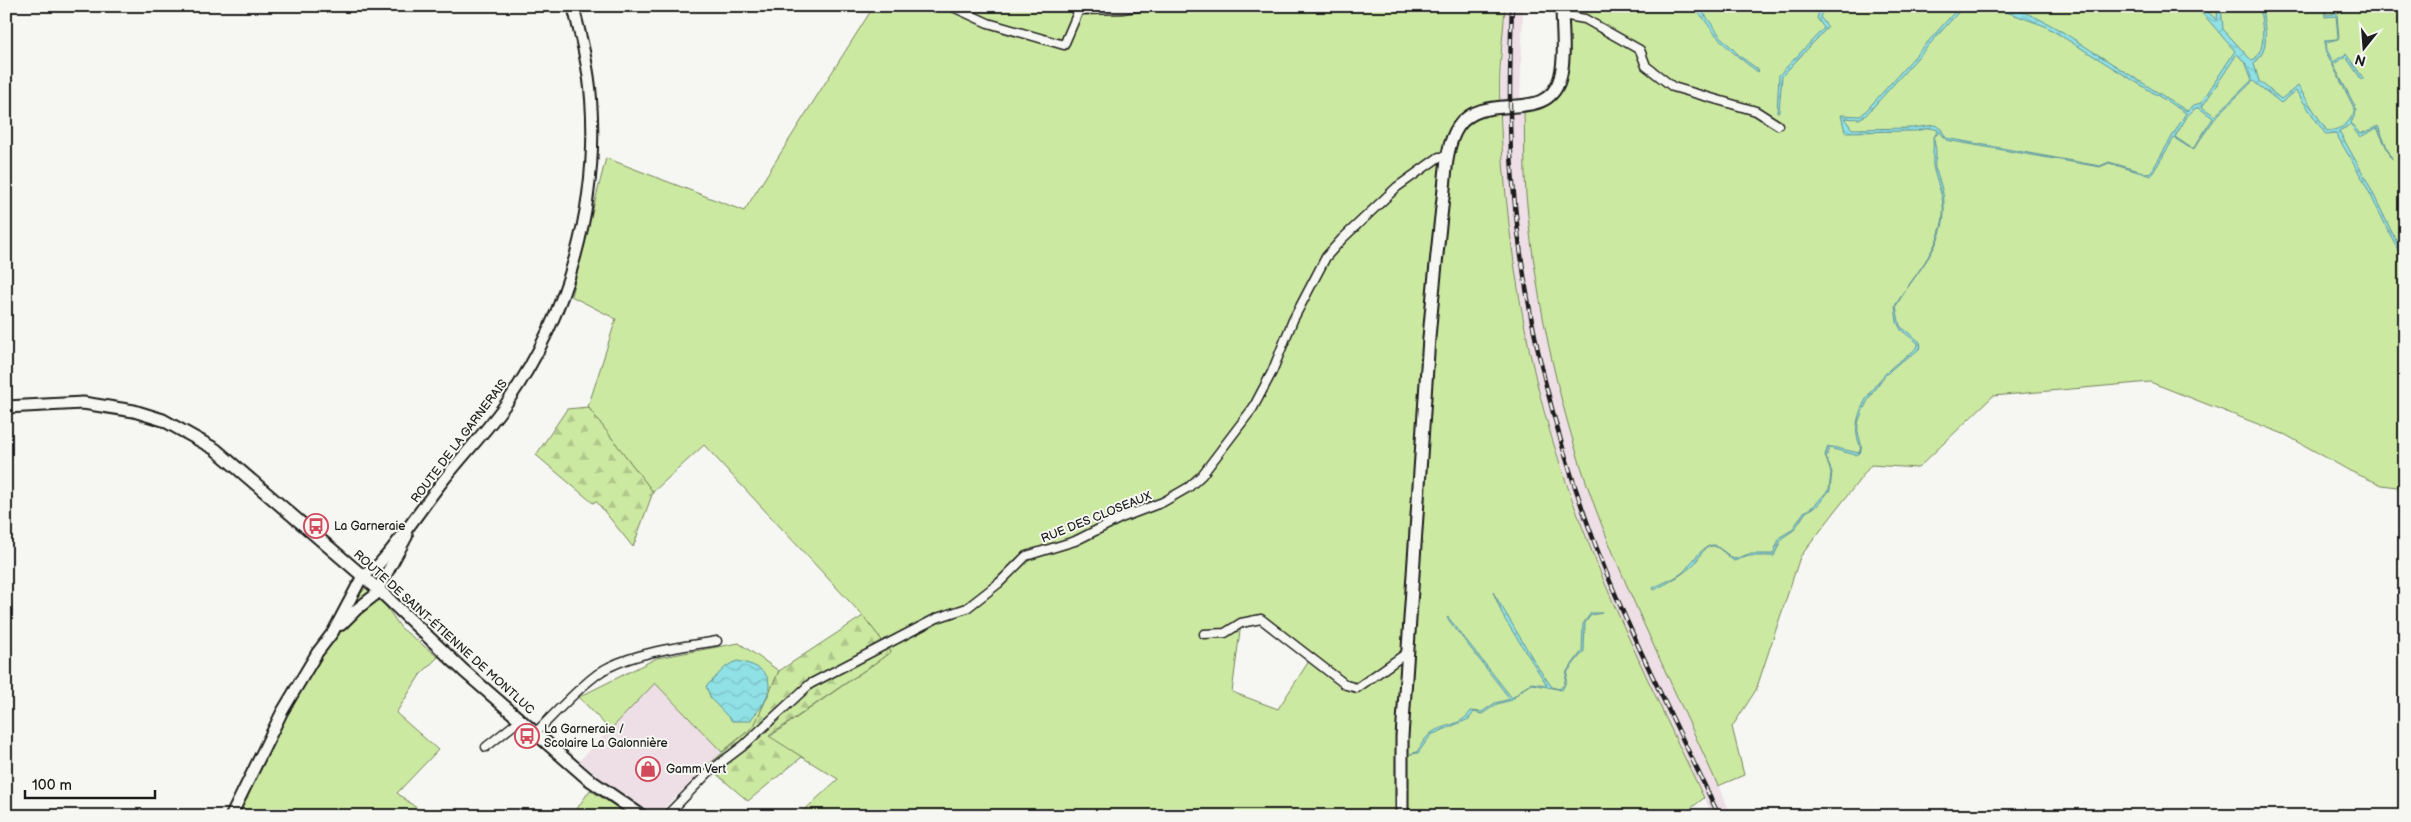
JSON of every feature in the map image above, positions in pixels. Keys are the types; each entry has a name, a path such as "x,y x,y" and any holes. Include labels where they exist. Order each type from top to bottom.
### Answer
{"main road":[{"path":"1402,816 1402,756 1408,652 1433,286 1448,157 1453,138 1464,120 1481,110 1541,102 1556,88 1562,66 1562,10"},
{"name":"ROUTE DE SAINT-ÉTIENNE DE MONTLUC","path":"6,407 63,402 98,404 134,411 163,420 215,449 379,590 464,671 587,778 642,816"}],"street":[{"name":"ROUTE DE LA GARNERAIS","path":"362,577 379,564 508,400 547,334 579,245 592,145 591,99 584,50 574,6"},
{"path":"951,6 988,23 1064,45 1079,10 1122,9 1144,6"},
{"path":"1562,10 1640,50 1646,66 1672,87 1756,112 1778,124"},
{"name":"RUE DES CLOSEAUX","path":"666,816 710,771 743,746 810,684 937,618 967,608 998,583 1026,556 1075,541 1121,518 1163,502 1189,487 1202,475 1253,408 1272,372 1293,320 1326,257 1342,239 1397,187 1439,157 1448,157"},
{"name":"ROUTE DE LA GARNERAIS","path":"333,632 379,590 417,516"},
{"path":"231,816 282,712 317,653 333,632 362,577"},
{"path":"1204,634 1225,633 1240,623 1261,619 1346,685 1357,688 1408,652"},
{"path":"535,733 596,675 609,667 658,651 717,641"},
{"path":"486,747 520,720"}],"shaded area":[{"path":"1505,6 1523,6 1520,100 1500,101"},
{"path":"1501,112 1524,112 1526,194 1535,264 1577,454 1601,522 1630,590 1732,816 1713,816 1626,635 1584,530 1555,447 1530,355 1513,255 1505,188"},
{"path":"655,683 722,752 659,813 646,812 579,761"}],"green space":[{"path":"874,6 1505,6 1500,94 1506,199 1524,323 1544,411 1562,469 1604,581 1704,798 1681,816 798,816 838,779 769,737 891,652 863,616 704,445 653,492 588,407 616,319 571,296 606,158 744,211","holes":["1261,619 1311,658 1278,709 1232,692 1241,623"]},
{"path":"1562,6 2405,6 2405,488 2382,485 2350,471 2286,435 2150,382 1993,396 1918,468 1871,465 1800,557 1756,690 1732,727 1744,775 1718,786 1643,622 1601,523 1574,443 1552,362 1530,237 1526,195 1524,112 1526,106 1556,88"},
{"path":"588,407 653,492 633,547 596,501 593,503 536,455 567,409"},
{"path":"370,583 401,628 438,657 420,675 396,713 438,750 397,793 427,816 231,816 276,724 310,664 349,608"},
{"path":"863,616 891,652 769,736 802,757 748,801 707,766 754,726 779,671"},
{"path":"739,643 779,671 754,726 722,752 655,683 610,730 579,697 657,658"},
{"path":"590,790 631,816 572,816"}],"water":[{"path":"1688,6 1693,6 1703,12 1721,37 1741,57 1759,70 1758,72 1731,51 1702,16"},
{"path":"1821,6 1825,6 1820,17 1828,27 1782,76 1779,112 1777,112 1779,75 1824,28 1817,18"},
{"path":"1960,6 1964,6 1866,115 1859,119 1844,118 1852,129 1912,128 1935,125 1941,129 1946,138 2100,166 2109,162 2150,174 2186,113 2045,26 1990,6 2019,11 2046,22 2187,111 2194,105 2201,103 2235,51 2194,6 2201,6 2217,20 2218,6 2221,6 2223,29 2252,61 2261,50 2263,36 2260,6 2262,6 2266,37 2260,58 2254,64 2259,81 2281,99 2298,86 2327,131 2337,129 2348,122 2355,110 2325,50 2325,40 2337,39 2338,37 2336,16 2325,17 2324,6 2327,15 2337,13 2339,39 2326,42 2327,50 2333,62 2346,54 2364,79 2361,79 2346,57 2333,64 2357,110 2351,123 2360,134 2378,126 2392,159 2377,128 2360,137 2350,125 2339,131 2366,179 2405,259 2405,264 2362,178 2336,134 2326,135 2296,91 2281,103 2253,81 2216,117 2193,150 2174,138 2151,176 2109,163 2100,167 1946,140 1940,132 1934,137 1938,130 1931,128 1915,131 1845,132 1841,115 1860,116 1864,113","holes":["2237,54 2246,64 2252,80 2215,116 2202,107","2196,108 2199,108 2213,118 2193,149 2175,137 2188,115"]},
{"path":"1934,137 1936,152 1935,168 1943,195 1944,219 1940,233 1935,246 1928,258 1903,294 1896,306 1900,326 1920,342 1921,347 1899,363 1880,382 1859,420 1858,434 1861,447 1857,437 1857,426 1863,404 1869,394 1894,365 1918,346 1918,343 1901,330 1897,322 1895,306 1902,295 1924,263 1931,252 1941,228 1943,208 1942,196 1933,166"},
{"path":"1828,446 1859,453 1861,447 1860,453 1856,455 1829,448 1826,458 1825,455"},
{"path":"1826,458 1832,472 1830,490 1817,506 1806,512 1794,530 1782,538 1774,556 1749,556 1734,561 1717,547 1712,546 1703,551 1695,563 1688,569 1674,579 1654,590 1653,588 1682,573 1701,551 1710,546 1715,545 1734,559 1749,554 1773,554 1780,537 1792,530 1804,512 1815,505 1829,489 1831,473"},
{"path":"1493,592 1539,669 1552,687 1559,689 1564,685 1567,671 1582,651 1583,624 1591,613 1602,613 1591,615 1585,623 1584,651 1568,671 1566,682 1562,690 1533,684 1525,688 1531,683 1547,685 1504,618"},
{"path":"1448,617 1512,698 1518,693 1512,700 1497,704 1482,714 1474,712 1469,719 1431,735 1418,753 1410,754 1417,752 1431,733 1462,720 1471,711 1482,712 1495,703 1510,699"},
{"path":"737,661 760,669 768,679 768,694 764,703 750,721 732,721 711,699 706,686 724,669"}],"railway":[{"path":"1512,6 1510,118 1515,206 1529,306 1551,404 1564,453 1597,549 1640,650 1719,816"}],"place":[{"name":"La Garneraie","path":"316,526"},
{"name":"La Garneraie / Scolaire La Galonnière","path":"527,736"},
{"name":"Gamm Vert","path":"648,769"}]}
